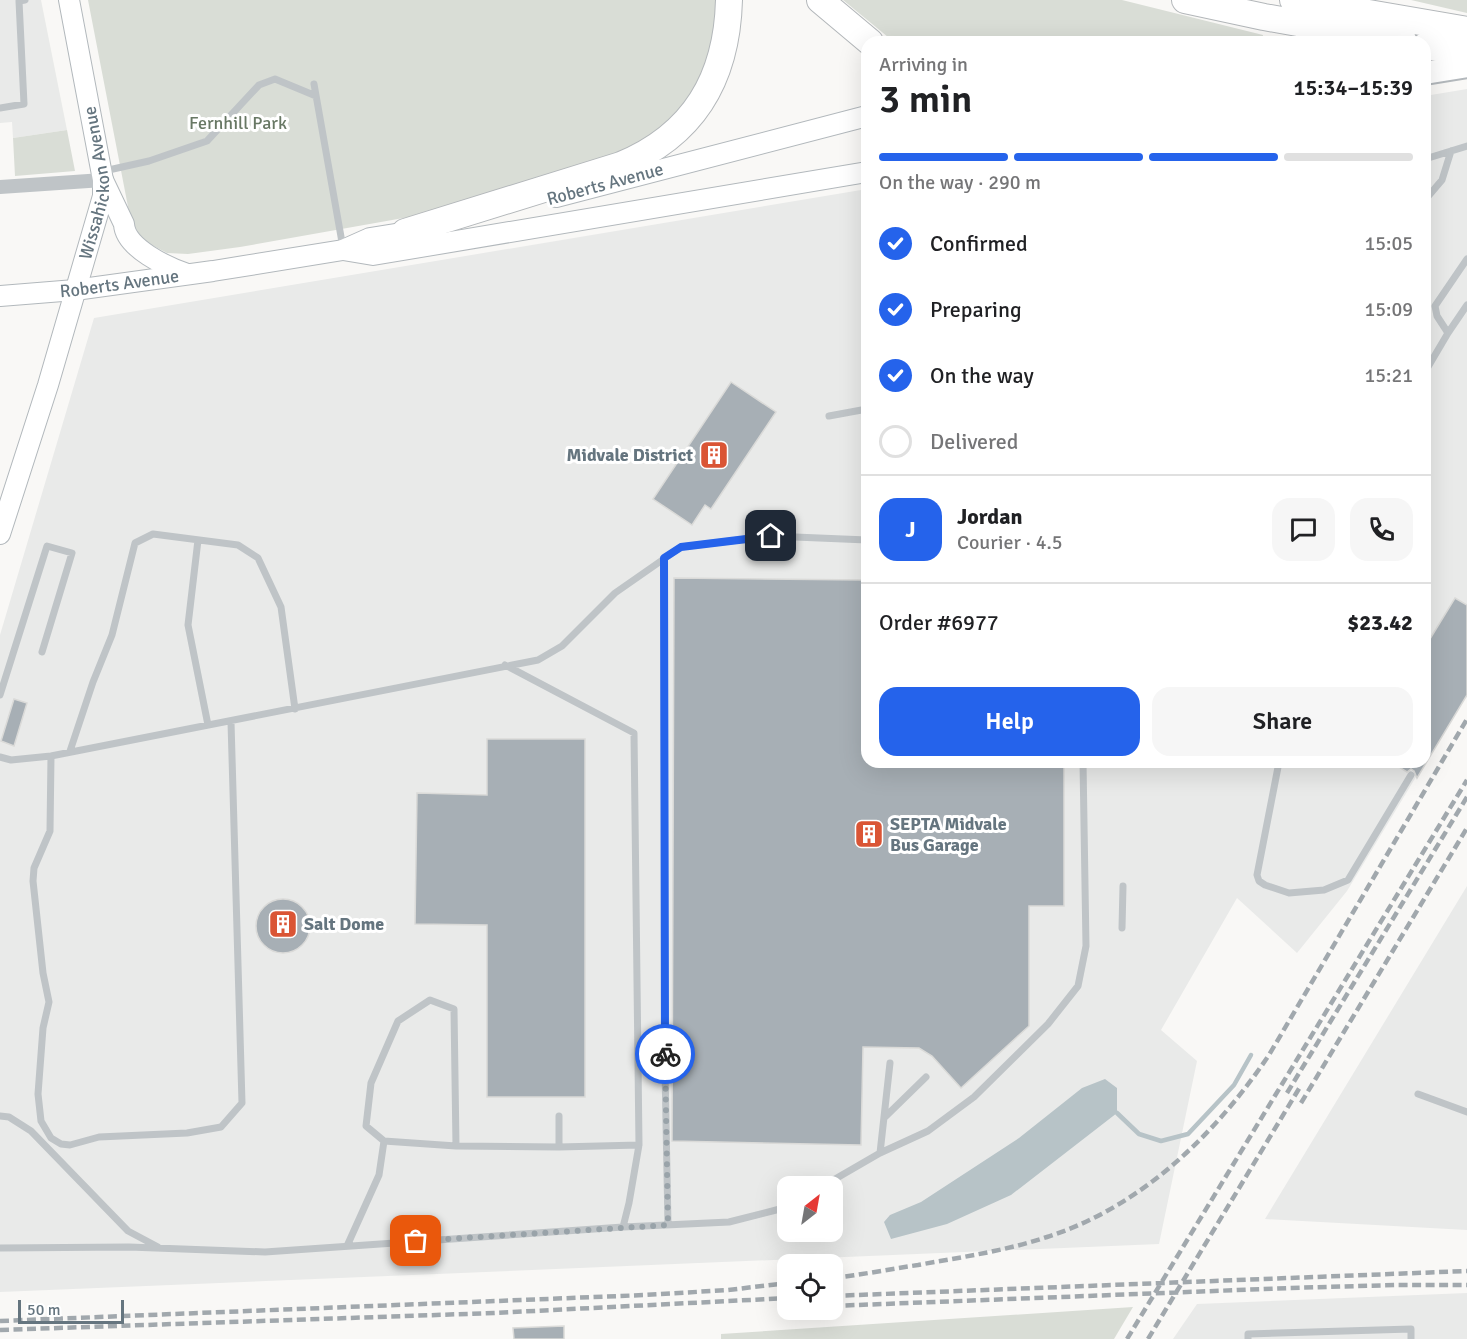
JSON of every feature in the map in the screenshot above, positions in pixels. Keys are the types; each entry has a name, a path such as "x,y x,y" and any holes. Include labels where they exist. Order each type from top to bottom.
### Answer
{"highway":[{"path":"405,232 621,165 655,149 683,126 705,97 725,45 729,0"},
{"path":"820,0 863,36"},
{"path":"1185,0 1370,36"},
{"path":"1293,0 1422,36"},
{"path":"1433,39 1467,30"},
{"path":"1433,39 1467,53"}],"main road":[{"name":"Wissahickon Avenue","path":"0,534 101,203 102,176 69,0"},
{"path":"1431,72 1467,66"},
{"name":"Roberts Avenue","path":"0,296 75,290 189,275 344,250 370,238 474,219 861,118"},
{"name":"Roberts Avenue","path":"344,250 373,255 861,173"},
{"path":"102,176 124,224 124,230 133,241 156,261 189,275"}],"street":[{"path":"0,187 102,176"}],"lane":[{"path":"0,108 24,104 19,1 26,0"},
{"path":"102,176 207,141 259,85 275,79 316,96"},
{"path":"314,84 344,250"},
{"path":"1431,157 1467,146"},
{"path":"1431,193 1442,180 1451,151"},
{"path":"1448,333 1437,316 1435,306 1467,259"},
{"path":"1431,362 1467,305"},
{"path":"829,416 861,410"},
{"path":"70,751 93,682 112,635 135,543 153,534 238,545 258,558 280,607 295,709"},
{"path":"0,757 11,760 51,756 538,660 562,646 615,593 681,547 771,536 861,540"},
{"path":"198,540 188,625 208,725"},
{"path":"0,695 47,546 72,553 42,652"},
{"path":"664,558 665,1070 668,1225"},
{"path":"505,665 634,733 639,1145 623,1227"},
{"path":"51,756 50,831 34,868 33,881 43,973 49,1002 43,1028 38,1094 41,1121 51,1138 60,1144 70,1145 99,1137 187,1133 221,1126 242,1103 231,722"},
{"path":"840,1176 880,1153 928,1131 974,1097 1048,1024 1078,986 1086,946 1083,768"},
{"path":"1278,768 1257,875 1259,881 1265,885 1289,893 1324,890 1348,880 1411,775"},
{"path":"1122,886 1122,928"},
{"path":"456,1146 454,1009 430,1000 398,1021 371,1083 366,1126 384,1142 456,1146 639,1145"},
{"path":"880,1153 890,1063"},
{"path":"884,1118 926,1077"},
{"path":"1418,1094 1467,1112"},
{"path":"0,1116 9,1117 31,1131 128,1232 160,1248"},
{"path":"559,1116 559,1147"},
{"path":"347,1246 379,1175 384,1142"},
{"path":"0,1248 160,1248 265,1252 623,1227 729,1222 777,1210"},
{"path":"1248,1339 1248,1334 1411,1329 1411,1339"}],"shaded area":[{"path":"0,0 41,0 67,130 13,138 12,122 0,123"},
{"path":"1467,89 1467,693 1431,752 1431,95"},
{"path":"861,190 861,768 1421,768 1347,891 1297,953 1237,898 1161,1030 1197,1061 1159,1244 843,1257 843,1254 777,1254 777,1260 0,1292 0,635 94,318"},
{"path":"1467,886 1467,1230 1265,1219"},
{"path":"1105,1079 1117,1088 1117,1113 1011,1195 947,1224 891,1239 884,1222 890,1215 921,1202 1019,1138 1082,1088"},
{"path":"1467,1293 1467,1339 1173,1339 1197,1304"}],"green space":[{"name":"Fernhill Park","path":"88,0 723,0 711,72 655,142 426,214 188,254 167,253 146,242 130,217"},
{"path":"843,0 1122,0 1263,35 1263,36 887,36"},
{"path":"1411,0 1467,0 1467,13"},
{"path":"67,130 75,171 15,176 13,138"},
{"path":"1133,1307 1114,1339 721,1339 721,1334"}],"building":[{"name":"Midvale District","path":"731,382 776,412 711,509 705,505 692,525 653,499"},
{"name":"SEPTA Midvale Bus Garage","path":"674,578 861,580 861,768 1064,768 1064,906 1029,906 1029,1026 961,1088 932,1056 919,1048 863,1047 861,1145 672,1141"},
{"path":"1455,598 1467,605 1467,695 1431,755 1431,637"},
{"path":"14,699 27,703 14,746 1,741"},
{"path":"487,739 585,739 585,1097 487,1097 487,925 415,924 417,793 487,795"},
{"path":"1401,768 1423,768 1417,778 1411,769 1407,772"},
{"name":"Salt Dome","path":"283,899 293,901 302,907 308,916 310,926 308,936 302,945 293,951 283,953 273,951 264,945 258,936 256,926 258,916 264,907 273,901"},
{"path":"564,1326 564,1339 514,1339 513,1328"}],"waterway":[{"path":"1117,1113 1139,1134 1161,1141 1188,1134 1234,1085 1251,1055"}],"railway":[{"path":"843,1276 983,1253 1047,1237 1081,1224 1114,1207 1173,1165 1225,1113 1269,1055 1467,719"},
{"path":"1127,1339 1467,780"},
{"path":"1287,1093 1467,797"},
{"path":"1301,1103 1467,828"},
{"path":"1148,1339 1300,1087"},
{"path":"843,1296 1467,1271"},
{"path":"0,1321 645,1295 777,1284"},
{"path":"843,1306 1290,1288 1467,1285"},
{"path":"0,1330 494,1313 777,1299"}],"way so far":[{"path":"416,1241 668,1225 665,1054"}],"place":[{"name":"Midvale District","path":"714,455"},
{"name":"SEPTA Midvale Bus Garage","path":"869,834"},
{"name":"Salt Dome","path":"283,924"}],"route":[{"path":"665,1054 664,558 681,547 771,536"}]}
